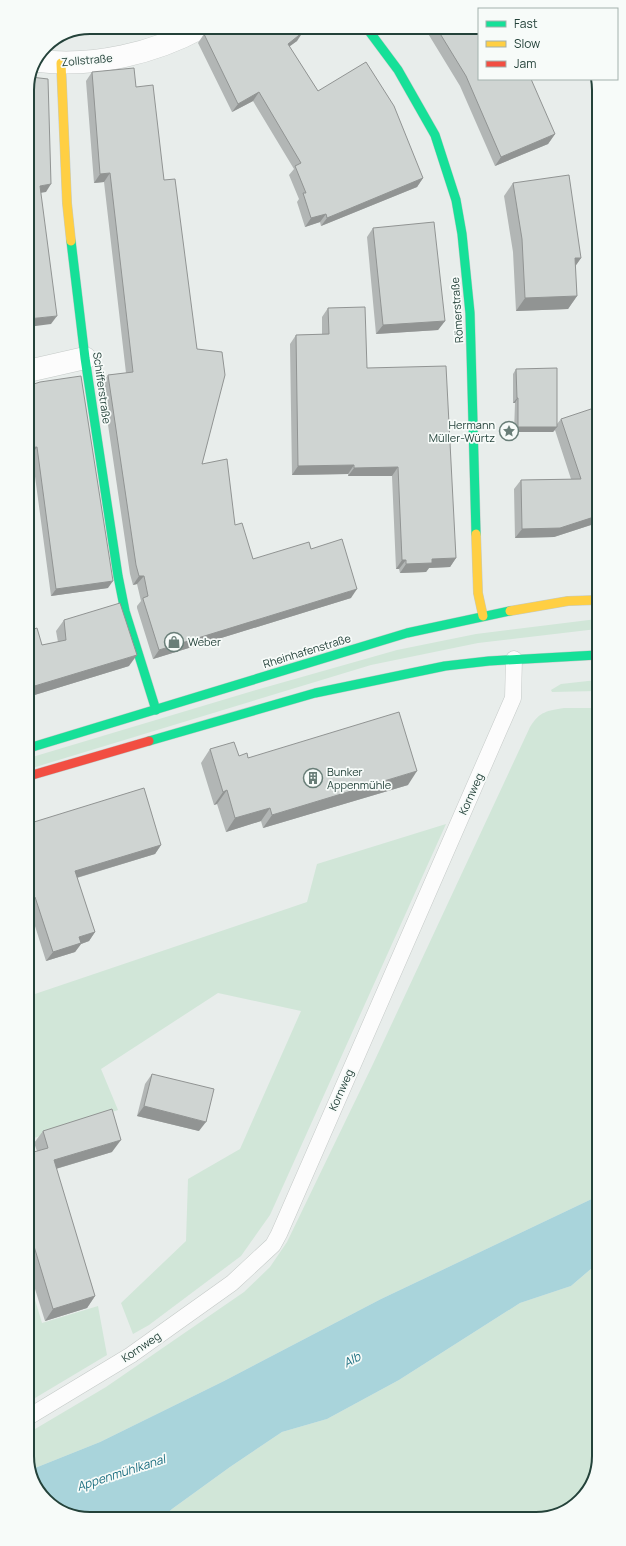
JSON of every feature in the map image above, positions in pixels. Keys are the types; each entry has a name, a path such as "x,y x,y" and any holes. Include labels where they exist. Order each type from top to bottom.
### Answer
{"street":[{"name":"Zollstraße","path":"42,61 61,63 112,59 158,46 186,34"},
{"name":"Römerstraße","path":"371,34 398,70 435,135 456,200 462,234 470,313 478,593 483,616"},
{"name":"Schifferstraße","path":"61,63 67,203 85,358 119,583 125,611 156,710"},
{"path":"34,370 85,358"},
{"name":"Rheinhafenstraße","path":"34,747 407,633 483,616 568,601 592,600"},
{"path":"34,775 315,693 445,666 514,659 592,655"}],"lane":[{"name":"Kornweg","path":"34,1414 131,1355 214,1297 232,1283 273,1245 513,698 514,659"}],"green space":[{"path":"592,620 592,630 478,643 371,665 34,767 34,757 256,690 397,650 476,634"},
{"path":"592,681 592,691 552,692 551,690 561,684"},
{"path":"564,708 592,708 592,1199 381,1299 224,1381 100,1442 35,1468 34,1430 106,1387 244,1292 270,1267 287,1242 373,1064 530,727 541,715 553,710"},
{"path":"446,824 270,1215 241,1256 149,1325 133,1334 121,1303 186,1241 188,1179 240,1149 301,1011 218,993 101,1069 118,1110 34,1138 34,994 307,902 317,864"},
{"path":"592,1268 592,1463 585,1484 576,1496 561,1506 543,1512 169,1512 230,1467 282,1432 327,1419 399,1380 520,1303 571,1286"},
{"path":"34,1296 42,1323 98,1306 107,1355 34,1399"}],"water":[{"path":"592,1199 592,1268 571,1286 520,1303 399,1380 327,1419 282,1432 230,1467 169,1512 79,1511 62,1505 50,1496 41,1484 35,1468 100,1442 224,1381 381,1299"}],"building":[{"path":"204,34 300,34 288,44 318,91 366,62 394,106 423,178 327,218 326,214 311,218 303,193 306,193 295,166 301,163 259,92 238,104"},
{"path":"440,34 478,34 478,80 531,80 555,134 501,157 466,76"},
{"path":"134,68 136,87 153,85 164,180 175,179 197,349 222,352 225,375 202,464 227,459 235,525 242,523 253,559 309,542 311,549 342,539 357,589 159,650 143,599 148,596 144,576 139,576 136,565 108,375 133,372 110,173 100,174 92,72"},
{"path":"36,78 48,79 51,184 40,186 57,316 34,318 34,86"},
{"path":"569,175 581,258 575,258 577,296 525,298 522,239 513,183"},
{"path":"434,222 445,321 383,325 373,228"},
{"path":"365,307 367,368 446,366 456,558 432,559 432,563 406,564 406,560 402,560 398,467 354,468 354,465 298,466 296,335 329,334 328,308"},
{"path":"557,368 557,427 518,427 516,369"},
{"path":"81,376 113,581 56,589 37,447 34,447 34,384"},
{"path":"592,409 592,518 560,528 522,529 521,480 581,479 561,419"},
{"path":"120,603 137,655 34,686 34,629 37,628 42,645 66,640 64,620"},
{"name":"Bunker Appenmühle","path":"399,712 417,771 272,815 270,808 235,818 227,790 223,792 210,749 234,742 239,756 247,753 248,758"},
{"path":"144,788 161,845 75,871 95,932 79,937 81,943 53,952 34,897 34,822"},
{"path":"152,1074 214,1089 206,1122 144,1106"},
{"path":"112,1109 121,1140 54,1160 95,1296 53,1309 34,1246 34,1152 48,1148 43,1131"}],"traffic: fast":[{"path":"371,34 398,70 435,135 456,200 462,234 470,313 476,534"},
{"path":"71,241 85,358 118,576 125,611 156,710"},
{"path":"34,746 407,633 510,611"},
{"path":"149,741 315,693 445,666 489,661 592,655"}],"traffic: slow":[{"path":"61,63 67,203 71,241"},
{"path":"476,534 478,593 483,616"},
{"path":"510,611 568,601 592,600"}],"traffic: jam":[{"path":"34,775 149,741"}],"place":[{"name":"Hermann Müller-Würtz","path":"509,431"},
{"name":"Weber","path":"174,642"},
{"name":"Bunker Appenmühle","path":"313,778"}],"water label":[{"name":"Alb","path":"352,1360"},
{"name":"Appenmühlkanal","path":"121,1473"}]}
